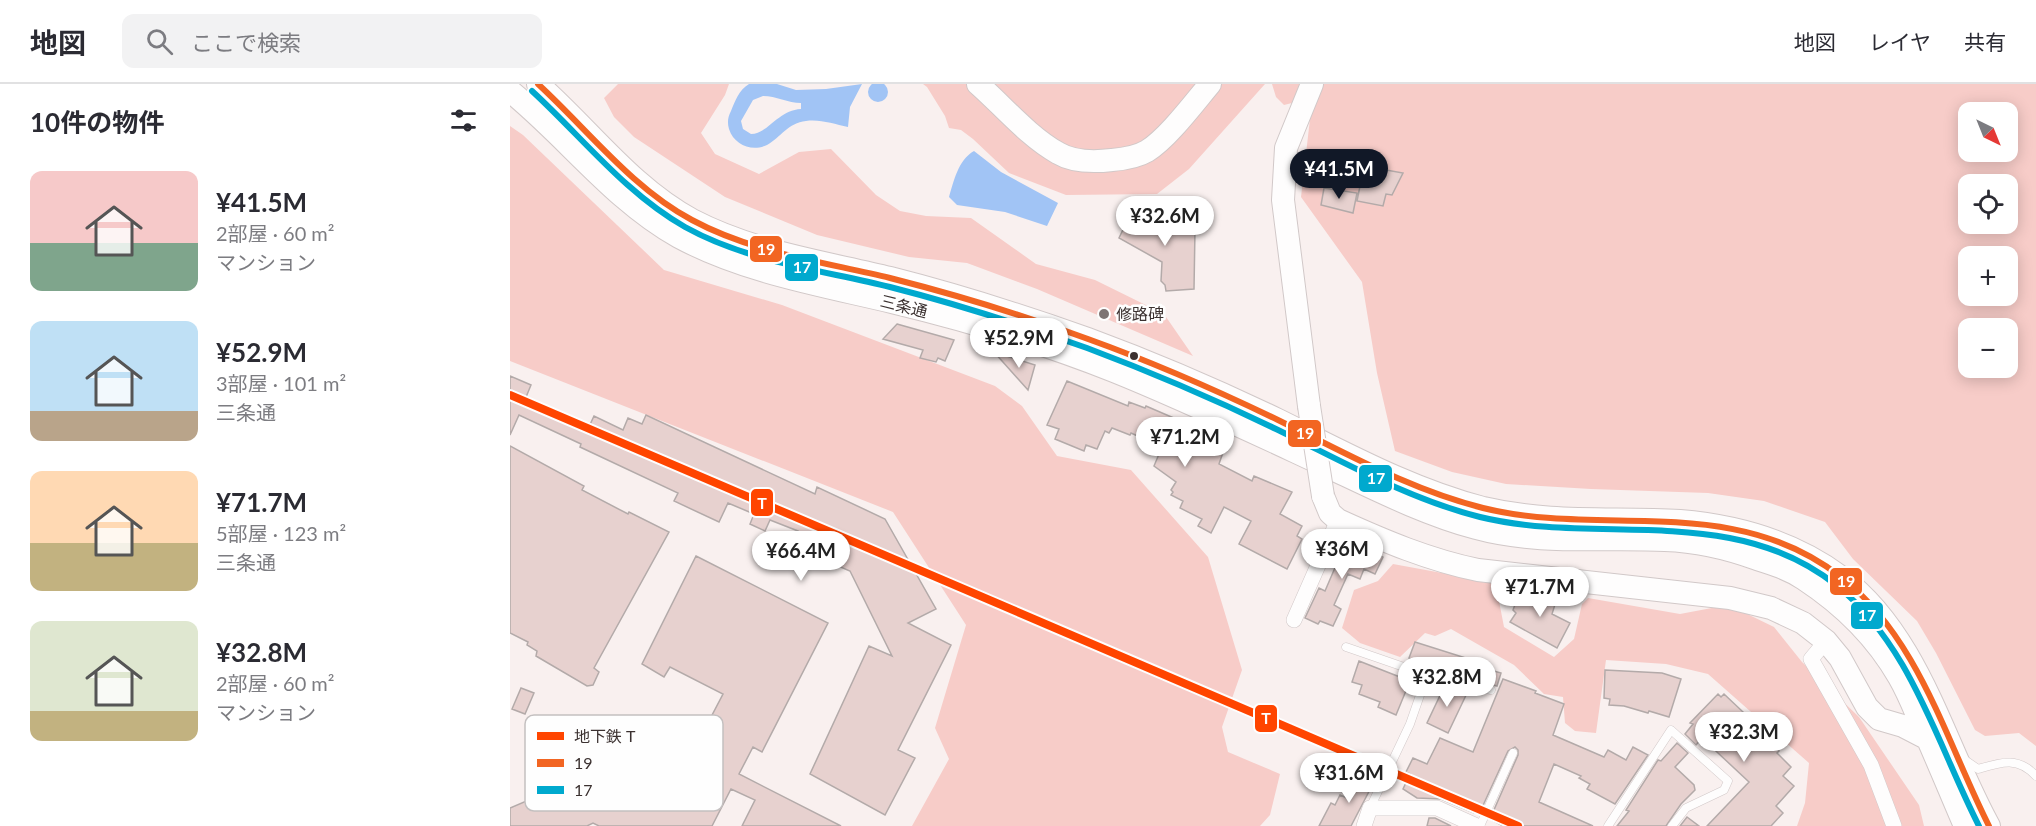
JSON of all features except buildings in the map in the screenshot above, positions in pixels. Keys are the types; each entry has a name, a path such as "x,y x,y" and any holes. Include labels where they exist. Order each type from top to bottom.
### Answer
{"main road":[{"name":"三条通","path":"538,84 600,147 651,192 690,219 743,242 905,282 1090,340 1223,394 1356,459 1432,493 1485,508 1530,517 1680,521 1755,535 1794,547 1846,581 1876,610 1897,639 1920,680 1989,826"},
{"path":"978,84 1041,142 1059,154 1074,159 1101,161 1127,159 1148,151 1165,136 1210,84"},
{"path":"1312,84 1286,148 1283,200 1309,406 1323,496 1330,513 1338,520 1405,550 1445,564 1478,570 1730,598 1771,608 1803,623 1826,641 1840,658 1867,707 1879,719 1903,726 1955,753"},
{"name":"三条通","path":"510,92 539,116 602,179 633,206 668,230 698,246 758,269 931,312 1105,368 1210,411 1406,503 1448,520 1491,532 1532,538 1569,541 1667,540 1712,546 1738,552 1791,571 1843,607 1875,642 1900,677 1965,826"}],"street":[{"path":"1294,620 1338,520"},
{"path":"1826,641 1811,659 1871,765 1894,826"},
{"path":"1364,826 1370,808 1437,808 1478,826"}],"lane":[{"path":"1346,647 1427,675 1491,690"},
{"path":"1370,808 1410,724 1427,675"},
{"path":"1608,826 1671,730 1728,781 1724,790 1686,808 1672,826"},
{"path":"1478,826 1513,753"},
{"path":"1955,753 1978,769 2003,761 2019,764 2036,776"}],"shaded area":[{"path":"618,84 729,84 725,95 701,133 715,154 759,174 799,152 831,149 876,195 900,211 926,216 971,218 1036,264 1095,280 1164,314 1193,356 1037,289 967,263 909,257 817,235 725,197 634,137 614,117 604,98"},
{"path":"923,84 1265,84 1189,169 1157,194 1066,195 1009,173 961,130 949,128 945,116"},
{"path":"1272,84 2036,84 2036,746 2019,733 1985,736 1975,730 1917,621 1853,559 1825,522 1764,501 1708,493 1506,484 1452,472 1395,451 1377,373 1362,282 1301,197 1310,119 1296,102 1284,105 1276,97"},
{"path":"510,126 523,135 664,270 782,305 995,386 1022,406 1057,456 1131,470 1208,557 1242,670 1222,727 1228,752 1280,774 1270,815 1260,826 912,826 949,759 935,728 966,625 893,512 510,361"},
{"path":"1393,564 1502,584 1499,601 1504,627 1554,657 1574,639 1582,604 1588,598 1680,614 1717,607 1741,611 1774,627 1802,662 1859,717 1919,805 1924,826 1797,826 1805,803 1809,763 1708,674 1666,664 1606,660 1596,733 1575,731 1565,723 1563,697 1544,694 1514,665 1451,629 1435,636 1425,633 1400,657 1360,643 1342,628 1354,590 1378,581"}],"water":[{"path":"878,82 885,85 888,92 885,99 878,102 871,99 868,92 871,85"},
{"path":"749,84 777,84 796,90 862,84 850,107 848,127 827,122 800,122 789,127 767,145 755,148 739,143 731,135 728,126 734,103","holes":["768,96 801,103 801,109 786,113 763,130 751,134 743,129 741,121 753,100"]},
{"path":"974,151 1001,172 1058,203 1047,226 1005,212 957,205 949,197 960,165"}],"metro line":[{"name":"T","path":"510,395 1518,826"}],"transit line":[{"name":"19","path":"538,84 611,157 650,192 692,220 739,241 940,291 1088,339 1208,387 1403,481 1483,508 1529,516 1712,526 1756,535 1799,551 1841,577 1868,602 1891,630 1911,660 1928,692 1989,826"},
{"name":"17","path":"532,91 605,164 643,198 685,227 734,249 786,264 940,300 1087,348 1206,397 1401,490 1480,517 1525,525 1709,535 1753,543 1796,559 1836,585 1862,609 1884,636 1920,697 1979,826"}],"place":[{"name":"修路碑","path":"1104,314"}]}
